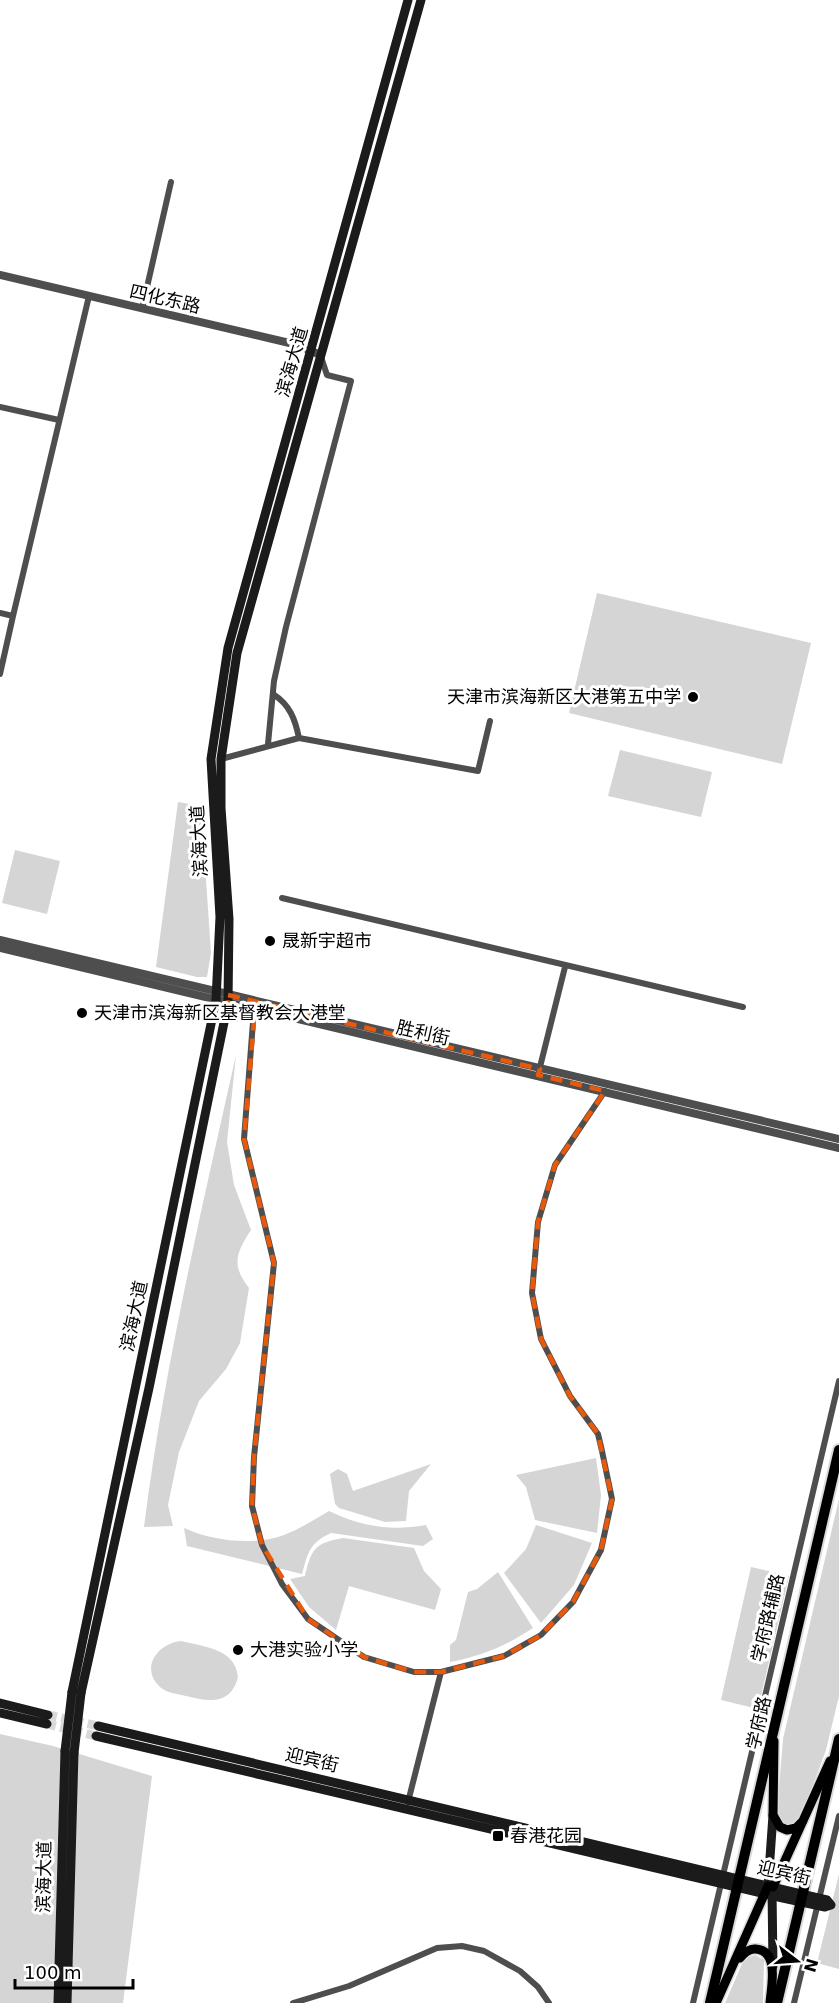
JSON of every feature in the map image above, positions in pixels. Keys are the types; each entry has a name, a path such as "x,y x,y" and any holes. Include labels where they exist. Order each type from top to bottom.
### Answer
{"highway":[{"name":"学府路","path":"710,2003 839,1450"},
{"path":"777,2003 839,1741"}],"main road":[{"name":"滨海大道","path":"76,1692 216,996 220,917 212,759 228,648 408,0"},
{"name":"滨海大道","path":"76,1692 118,1527 228,999 229,919 221,808 221,759 237,653 421,0"},
{"path":"70,1752 76,1692"},
{"path":"0,1703 48,1720 0,1713"},
{"name":"迎宾街","path":"97,1731 817,1901"},
{"path":"770,2003 773,1966 770,1891 775,1782 773,1733"},
{"path":"716,2003 806,1818 839,1741"},
{"name":"滨海大道","path":"58,2003 70,1752"},
{"name":"滨海大道","path":"67,2003 70,1752"},
{"path":"773,1815 780,1827 786,1830 800,1826 806,1818"},
{"path":"730,1972 743,1953 750,1949 766,1954 773,1966"}],"street":[{"path":"142,309 171,182"},
{"name":"四化东路","path":"0,275 312,351 321,356"},
{"path":"0,674 88,296"},
{"path":"268,744 273,694 286,627 351,381 327,375 321,356"},
{"path":"0,407 59,420"},
{"path":"0,613 13,616"},
{"path":"273,694 284,701 292,713 299,738"},
{"path":"221,759 268,744 299,738 478,771 490,721"},
{"path":"282,898 565,967 743,1007"},
{"name":"胜利街","path":"0,940 95,967"},
{"name":"胜利街","path":"0,948 95,967 539,1072 839,1148"},
{"path":"539,1072 565,967"},
{"name":"胜利街","path":"228,999 254,1009 539,1072"},
{"path":"254,1009 244,1139 274,1263 252,1506 262,1545 282,1584 308,1619 364,1657 414,1672 441,1672 504,1656 541,1635 573,1602 601,1550 612,1499 598,1434 570,1396 541,1339 532,1293 538,1222 555,1165 606,1088"},
{"name":"胜利街","path":"606,1088 839,1139"},
{"name":"学府路辅路","path":"693,2003 839,1381"},
{"path":"408,1804 441,1672"},
{"path":"794,2003 839,1816"},
{"path":"293,2003 349,1986 429,1950 462,1946 484,1951 510,1965 538,1987 549,2003"}],"highlighted area":[{"path":"228,995 540,1069 538,1075 605,1091 555,1165 538,1222 532,1293 541,1339 570,1396 598,1434 612,1499 601,1550 573,1602 541,1635 504,1656 441,1672 414,1672 364,1657 308,1619 262,1545 252,1506 254,1457 274,1263 244,1139 255,1009 228,1003"}],"shaded area":[{"path":"597,593 811,643 782,764 569,713"},
{"path":"620,750 712,772 701,817 608,796"},
{"path":"178,802 201,806 211,953 207,977 197,977 156,967"},
{"path":"15,850 60,861 47,914 2,903"},
{"path":"236,1055 227,1142 234,1185 251,1230 239,1252 238,1259 243,1280 249,1288 240,1343 226,1369 199,1401 179,1452 168,1505 173,1526 144,1527 173,1349"},
{"path":"596,1458 601,1495 597,1533 535,1520 526,1487 516,1475"},
{"path":"431,1464 409,1491 406,1521 385,1522 339,1508 335,1504 330,1474 338,1469 347,1474 353,1491"},
{"path":"839,1499 839,1696 826,1750 800,1820 793,1826 781,1824 777,1812 783,1739"},
{"path":"329,1511 353,1521 377,1526 401,1528 426,1525 433,1539 423,1546 331,1533 310,1549 302,1574 187,1546 184,1528 220,1539 260,1540 290,1533"},
{"path":"536,1525 592,1543 574,1585 541,1623 504,1573 526,1549"},
{"path":"343,1538 414,1548 424,1571 441,1589 435,1610 349,1586 336,1630 309,1607 290,1579 305,1576 312,1553 320,1545"},
{"path":"751,1567 789,1576 758,1709 721,1700"},
{"path":"498,1572 533,1628 493,1649 450,1662 450,1645 456,1640 468,1592 477,1589"},
{"path":"181,1641 217,1650 231,1660 236,1667 238,1677 230,1693 218,1699 203,1700 172,1693 160,1687 151,1672 154,1657 165,1646"},
{"path":"0,1734 53,1746 152,1776 123,2003 0,2003"},
{"path":"839,1874 839,1969 817,1963"},
{"path":"755,1955 764,1960 763,2003 725,2003 744,1959"}],"tunnel":[{"path":"48,1715 98,1726"},
{"path":"47,1724 96,1736"}],"place":[{"name":"天津市滨海新区大港第五中学","path":"693,697"},
{"name":"晟新宇超市","path":"270,941"},
{"name":"天津市滨海新区基督教会大港堂","path":"82,1013"},
{"name":"大港实验小学","path":"238,1650"},
{"name":"春港花园","path":"498,1836"}]}
